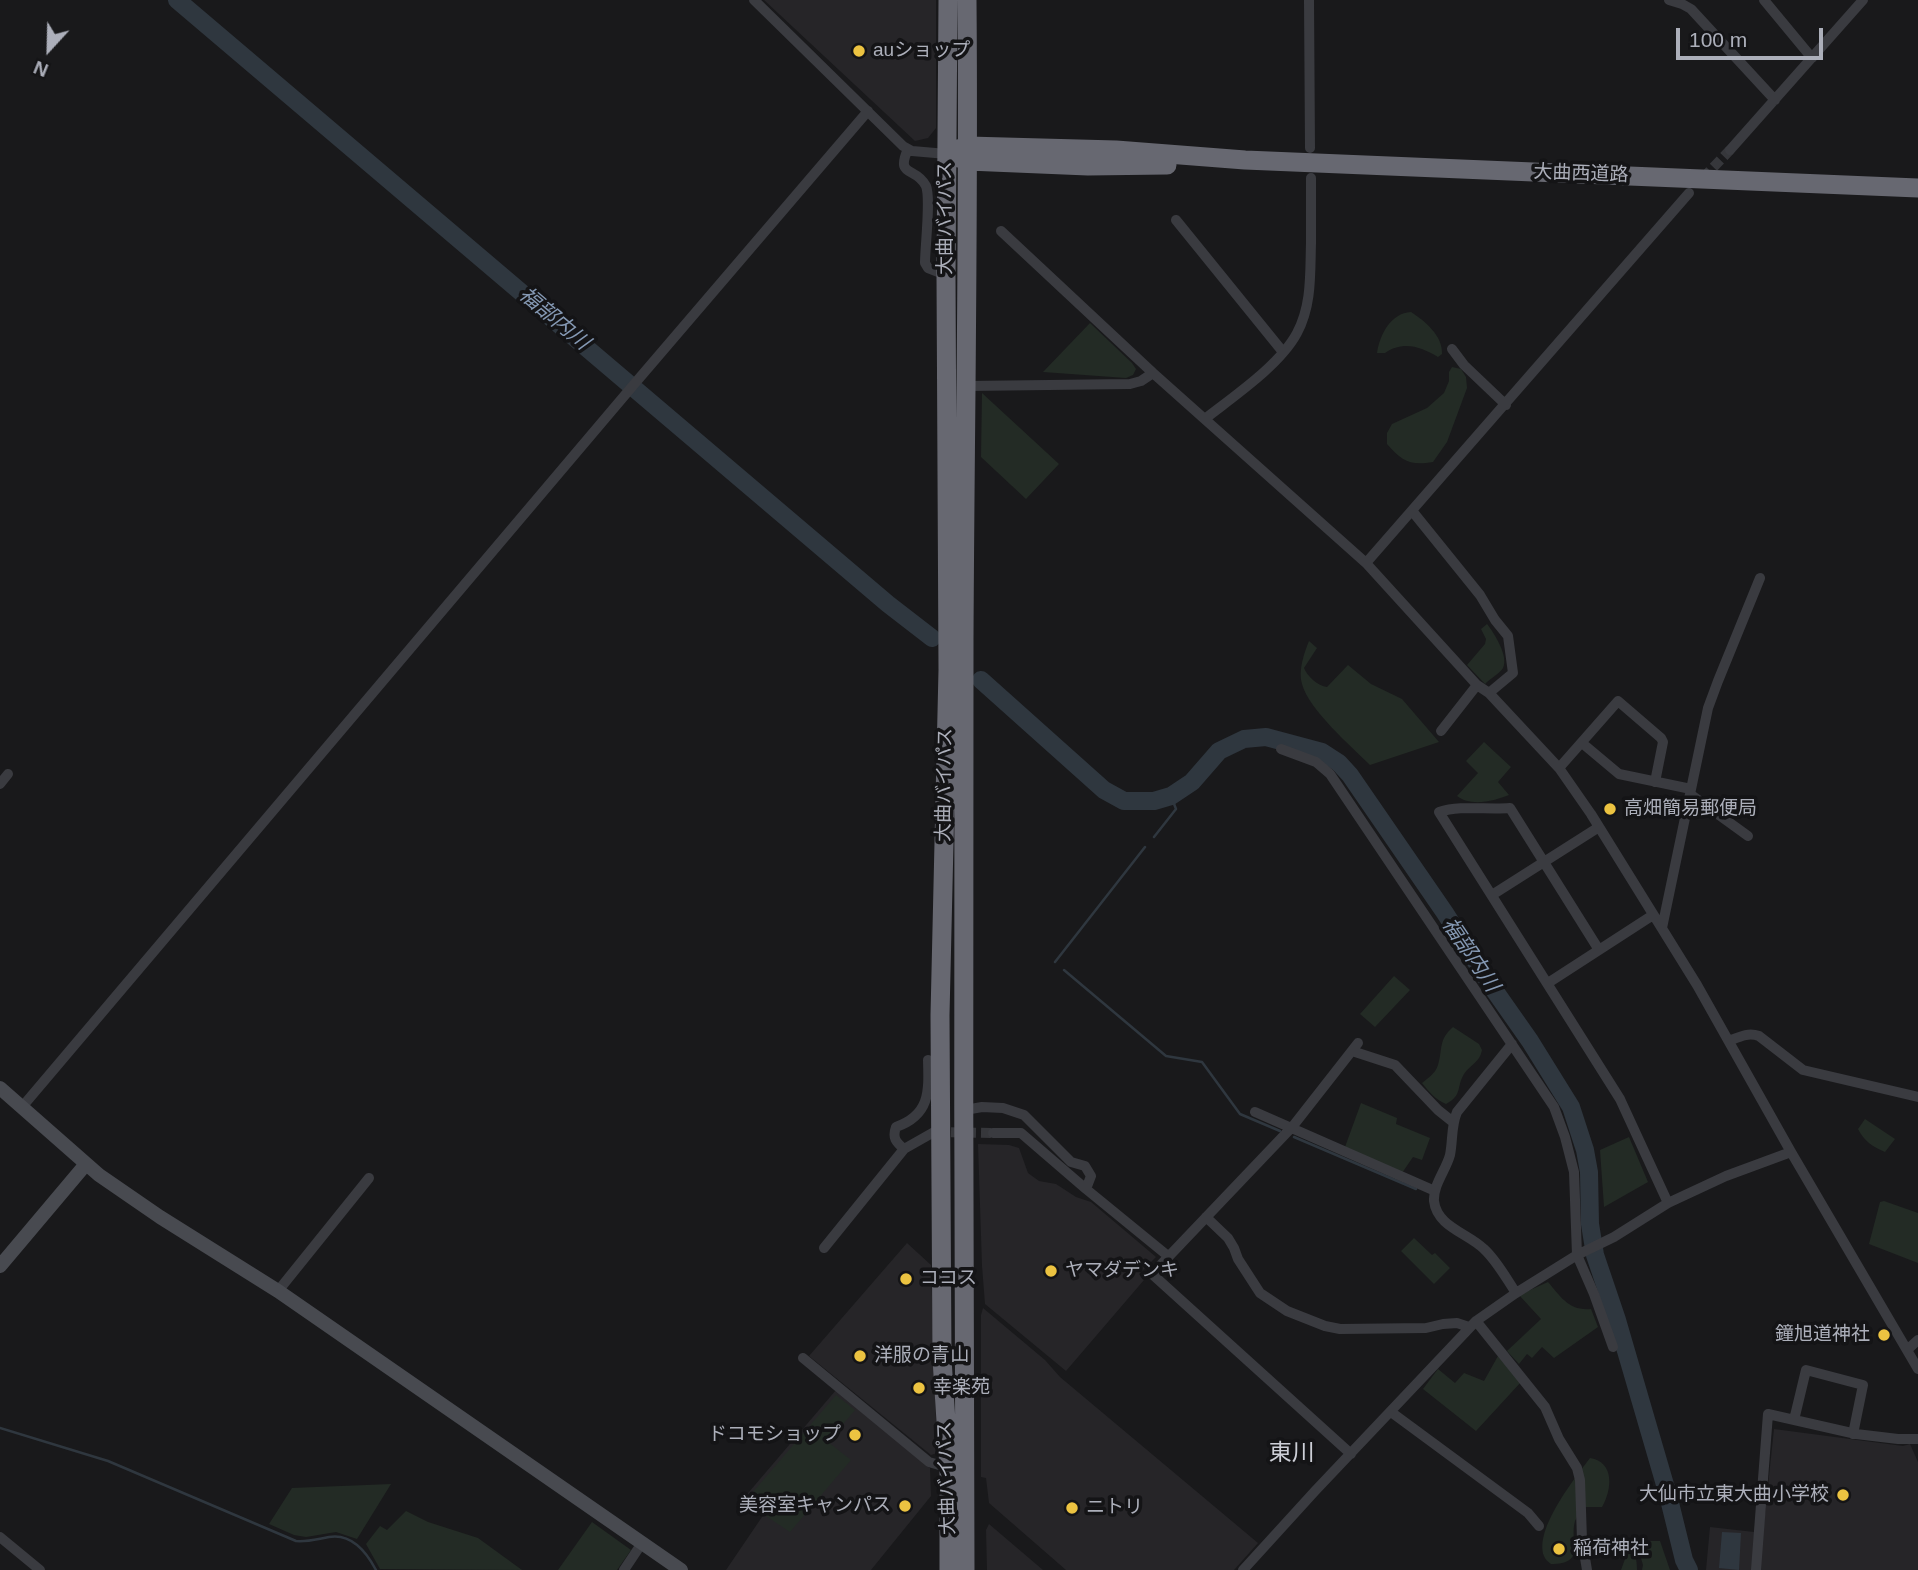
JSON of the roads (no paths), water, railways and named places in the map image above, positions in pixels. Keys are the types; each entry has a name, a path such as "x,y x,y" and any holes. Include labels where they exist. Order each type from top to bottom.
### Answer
{"highway":[{"name":"大曲バイパス","path":"948,0 948,670 940,1068 942,1359 949,1468 949,1570"},
{"name":"大曲バイパス","path":"965,1570 964,637 967,0"},
{"name":"大曲西道路","path":"947,154 968,153 1088,166 1245,160 1918,188"}],"street":[{"path":"754,0 891,136 908,149 947,154"},
{"path":"1310,0 1310,148"},
{"path":"1669,0 1691,9 1775,100"},
{"path":"1764,0 1812,58"},
{"path":"1772,9 1782,0"},
{"path":"1730,150 1863,0"},
{"path":"22,1107 868,111"},
{"path":"908,149 902,161 904,169 921,179 928,192 925,263 928,268 946,275"},
{"path":"1206,418 1283,352 1305,317 1310,290 1311,178"},
{"path":"1366,563 1689,193"},
{"path":"1176,220 1283,352"},
{"path":"1001,232 1153,373 1366,563 1477,685 1489,693 1559,768 1697,985 1918,1369"},
{"path":"1452,349 1464,365 1506,405"},
{"path":"967,386 1130,384 1141,382 1153,373"},
{"path":"1413,512 1508,636 1513,673 1489,693"},
{"path":"1662,929 1708,708 1760,578"},
{"path":"1441,731 1477,685"},
{"path":"1559,768 1618,701 1663,742 1655,782"},
{"path":"1582,743 1619,774 1690,792 1748,836"},
{"path":"1281,749 1316,762 1330,774 1553,1107 1565,1137 1575,1181 1581,1254 1613,1347"},
{"path":"0,783 8,774"},
{"path":"1599,950 1510,808 1453,808 1439,812 1620,1099 1668,1203"},
{"path":"1492,895 1599,827"},
{"path":"1548,983 1653,915"},
{"path":"1729,1041 1753,1034 1803,1070 1918,1097"},
{"path":"1511,1044 1457,1112 1453,1122 1451,1152 1435,1191 1434,1201 1439,1216 1486,1250 1516,1293"},
{"path":"1351,1454 1152,1274 1291,1129 1355,1047 1395,1065 1453,1122"},
{"path":"904,1149 895,1141 893,1135 896,1127 906,1124 918,1114 926,1101 929,1084 928,1060 940,1068"},
{"path":"0,1088 99,1175 278,1291 681,1570"},
{"path":"965,1110 982,1107 1003,1108 1024,1115 1071,1162 1085,1166 1091,1176 1086,1189"},
{"path":"1255,1112 1435,1191"},
{"path":"824,1248 904,1149 934,1132"},
{"path":"993,1133 1021,1133 1168,1256"},
{"path":"1242,1570 1472,1324 1516,1293 1668,1203 1726,1176 1791,1152"},
{"path":"0,1266 86,1164"},
{"path":"278,1291 369,1178"},
{"path":"1206,1217 1228,1238 1260,1293 1299,1316 1340,1329 1426,1328 1443,1324 1472,1324 1545,1407 1559,1439 1577,1468 1587,1570"},
{"path":"1907,1350 1918,1340"},
{"path":"803,1358 929,1462 949,1468"},
{"path":"1794,1420 1806,1370 1863,1385 1853,1434"},
{"path":"1391,1412 1528,1513 1539,1526"},
{"path":"1756,1570 1768,1414 1853,1434 1918,1439"},
{"path":"0,1537 40,1570"},
{"path":"624,1570 642,1543"}],"waterway":[{"name":"福部内川","path":"177,0 888,604 932,638"},
{"name":"福部内川","path":"981,680 1104,790 1124,801 1154,801 1171,796 1192,782 1219,751 1244,739 1266,737 1322,752 1339,763 1350,775 1445,913 1571,1107 1589,1172 1590,1224 1595,1255 1617,1320 1689,1570"},
{"path":"1154,837 1176,809 1171,796"},
{"path":"1055,962 1145,847"},
{"path":"1064,970 1166,1056 1202,1062 1240,1114 1280,1131"},
{"path":"1294,1137 1416,1189"},
{"path":"0,1428 108,1461 296,1541 345,1538 363,1551 376,1570"}],"tunnel":[{"path":"1703,178 1730,150"},
{"path":"936,1132 993,1133"}],"place":[{"name":"auショップ","path":"859,51"},
{"name":"高畑簡易郵便局","path":"1610,809"},
{"name":"ヤマダデンキ","path":"1051,1271"},
{"name":"ココス","path":"906,1279"},
{"name":"鐘旭道神社","path":"1884,1335"},
{"name":"洋服の青山","path":"860,1356"},
{"name":"幸楽苑","path":"919,1388"},
{"name":"ドコモショップ","path":"855,1435"},
{"name":"大仙市立東大曲小学校","path":"1843,1495"},
{"name":"美容室キャンパス","path":"905,1506"},
{"name":"ニトリ","path":"1072,1508"},
{"name":"稲荷神社","path":"1559,1549"}],"district":[{"name":"東川","path":"1292,1454"}]}
